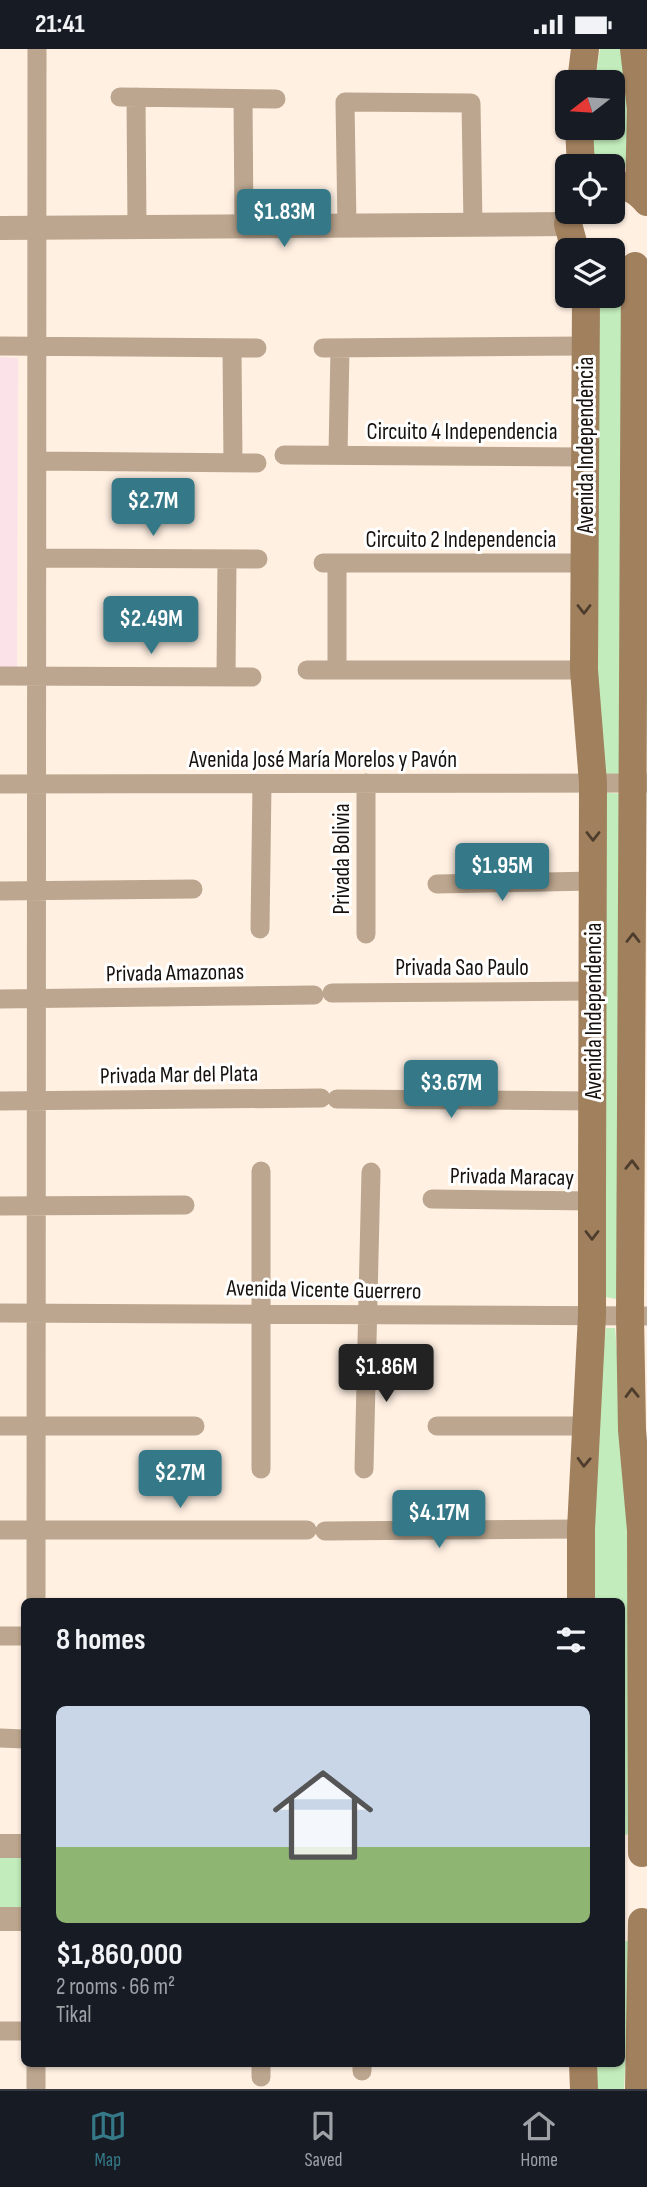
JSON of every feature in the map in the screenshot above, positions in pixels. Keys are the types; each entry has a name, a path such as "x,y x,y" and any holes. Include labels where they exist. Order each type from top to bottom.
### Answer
{"main road":[{"path":"582,70 584,49"},
{"path":"634,49 641,109 643,197"},
{"path":"625,185 643,197"},
{"name":"Avenida Independencia","path":"632,265 641,352 639,1316 644,1530 641,1854"},
{"name":"Avenida Independencia","path":"581,1598 585,1426 592,1315 593,783 584,670 586,308"},
{"path":"637,1923 643,2034 639,2089"},
{"path":"583,2067 584,2089"}],"street":[{"path":"36,1598 37,49"},
{"path":"137,227 128,97 276,99"},
{"path":"243,99 244,227"},
{"path":"347,226 345,102 471,103 473,225"},
{"path":"0,228 473,225 572,229"},
{"path":"0,346 257,348"},
{"name":"Circuito 4 Independencia","path":"338,455 332,348 585,346"},
{"path":"232,349 233,463"},
{"name":"Circuito 4 Independencia","path":"284,455 585,457"},
{"path":"37,461 257,463"},
{"path":"37,558 258,559"},
{"path":"226,677 227,559"},
{"name":"Circuito 2 Independencia","path":"337,670 330,563 585,563"},
{"path":"307,670 584,670"},
{"path":"0,676 251,677"},
{"name":"Privada Bolivia","path":"366,783 366,934"},
{"name":"Avenida José María Morelos y Pavón","path":"0,784 641,783"},
{"path":"260,929 262,784"},
{"path":"436,884 593,881"},
{"path":"0,891 193,889"},
{"name":"Privada Sao Paulo","path":"323,994 593,991"},
{"name":"Privada Amazonas","path":"0,999 323,994"},
{"name":"Privada Mar del Plata","path":"0,1101 329,1098 592,1101"},
{"path":"261,1171 261,1469"},
{"path":"364,1469 371,1172"},
{"name":"Privada Maracay","path":"432,1199 592,1201"},
{"path":"0,1206 185,1205"},
{"name":"Avenida Vicente Guerrero","path":"0,1313 262,1312 639,1316"},
{"path":"0,1426 195,1426"},
{"path":"437,1426 585,1426"},
{"path":"0,1530 581,1529"},
{"path":"0,1636 21,1636"},
{"path":"0,1738 21,1739"},
{"path":"0,1846 21,1846"},
{"path":"0,1919 21,1919"},
{"path":"0,2031 21,2031"},
{"path":"36,2067 36,2089"}],"shaded area":[{"path":"0,357 18,358 17,669 0,669"}],"green space":[{"path":"600,49 620,49 624,70 597,70"},
{"path":"625,76 630,103 628,168 625,168 625,154 592,154 592,140 625,140"},
{"path":"595,308 622,308 623,775 601,774 594,671"},
{"path":"601,792 623,794 622,1300 605,1297"},
{"path":"606,1328 615,1328 630,1510 631,1835 625,1834 625,1598 592,1598 594,1425"},
{"path":"0,1856 21,1856 21,1907 0,1907"},
{"path":"625,1941 632,1941 624,2089 595,2089 595,2067 625,2067"}]}
